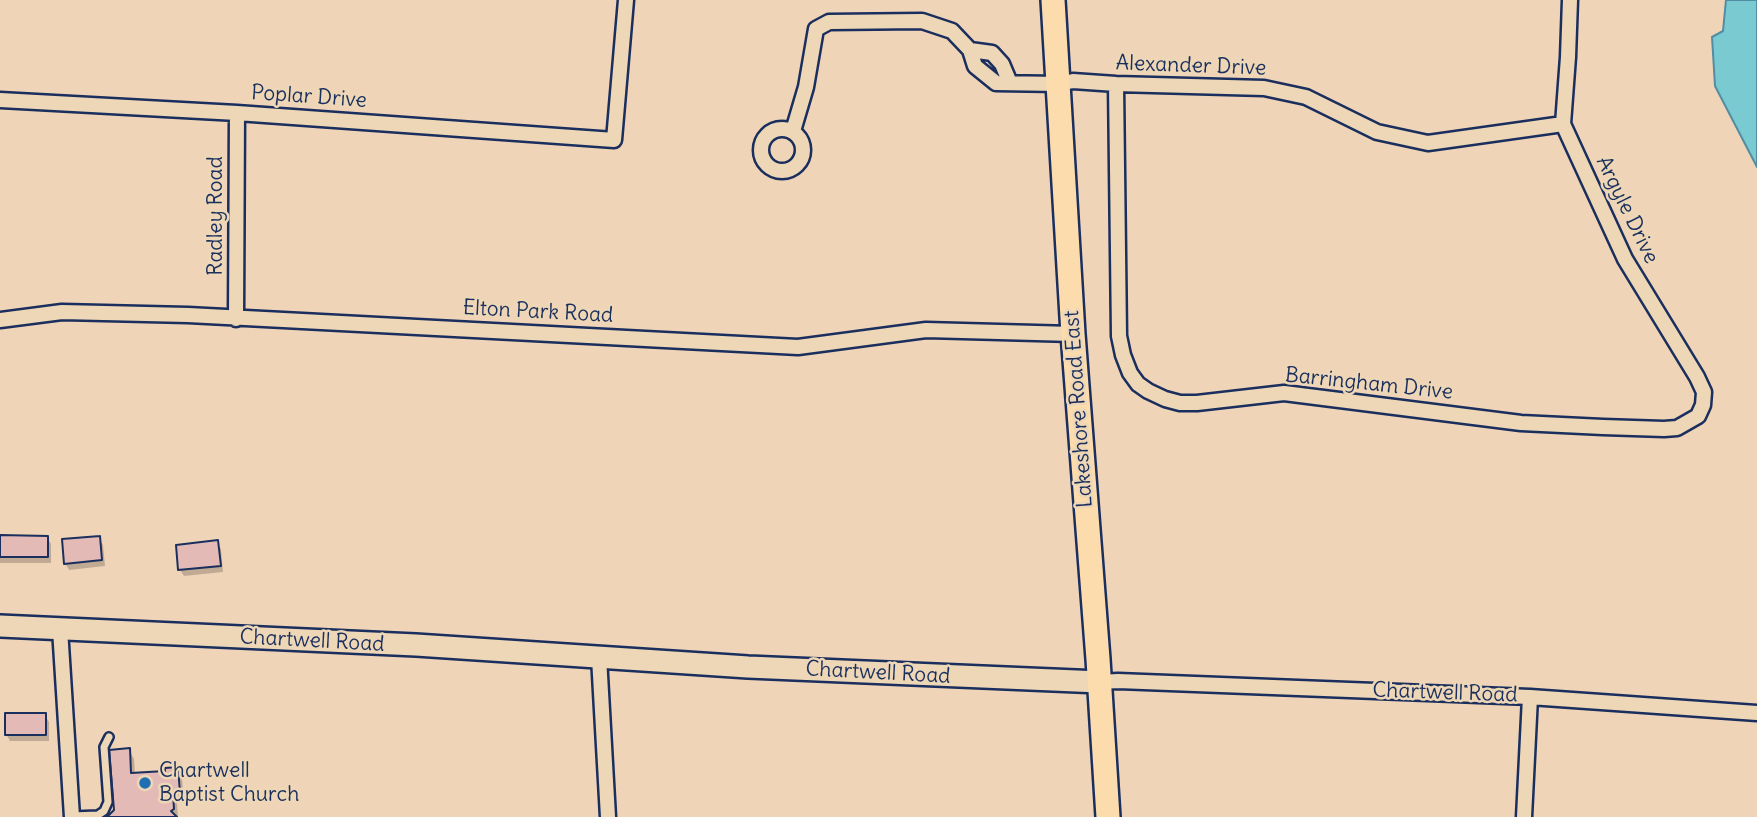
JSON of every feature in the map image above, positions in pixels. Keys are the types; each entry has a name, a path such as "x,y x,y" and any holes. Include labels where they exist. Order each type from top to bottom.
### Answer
{"main road":[{"name":"Lakeshore Road East","path":"1053,0 1073,334 1108,817"}],"street":[{"name":"Poplar Drive","path":"0,100 237,113 614,140 625,0"},
{"name":"Argyle Drive","path":"1570,0 1563,124 1625,259 1704,392 1703,405 1698,416 1691,420"},
{"name":"Alexander Drive","path":"793,131 806,87 816,29 829,22 922,21 952,31 970,50 975,66 996,83 1059,85 1073,81 1264,88 1307,97 1377,132 1428,142 1563,124"},
{"name":"Barringham Drive","path":"1116,84 1119,336 1130,373 1138,384 1148,391 1180,403 1197,404 1284,393 1521,423 1664,429 1677,428 1691,420"},
{"name":"Radley Road","path":"236,319 237,113"},
{"name":"Elton Park Road","path":"0,320 62,312 188,316 798,346 926,330 1073,334"},
{"name":"Chartwell Road","path":"0,626 403,645 748,667 1530,697 1757,713"},
{"path":"60,629 72,817"},
{"path":"599,657 608,817"},
{"path":"1524,817 1530,697"}],"lane":[{"path":"72,817 99,815 104,811 108,802 104,747 109,737"}],"water":[{"path":"1726,0 1757,0 1757,167 1715,86 1712,37 1723,31"}],"building":[{"path":"0,535 48,536 48,557 0,557"},
{"path":"100,536 102,560 64,564 62,539"},
{"path":"218,540 221,566 178,570 176,545"},
{"path":"5,713 46,713 46,735 5,735"},
{"name":"Chartwell Baptist Church","path":"130,748 131,773 165,771 165,768 178,767 180,793 173,793 174,809 171,811 177,817 107,817 114,810 109,750"}],"place":[{"name":"Chartwell Baptist Church","path":"145,783"}]}
